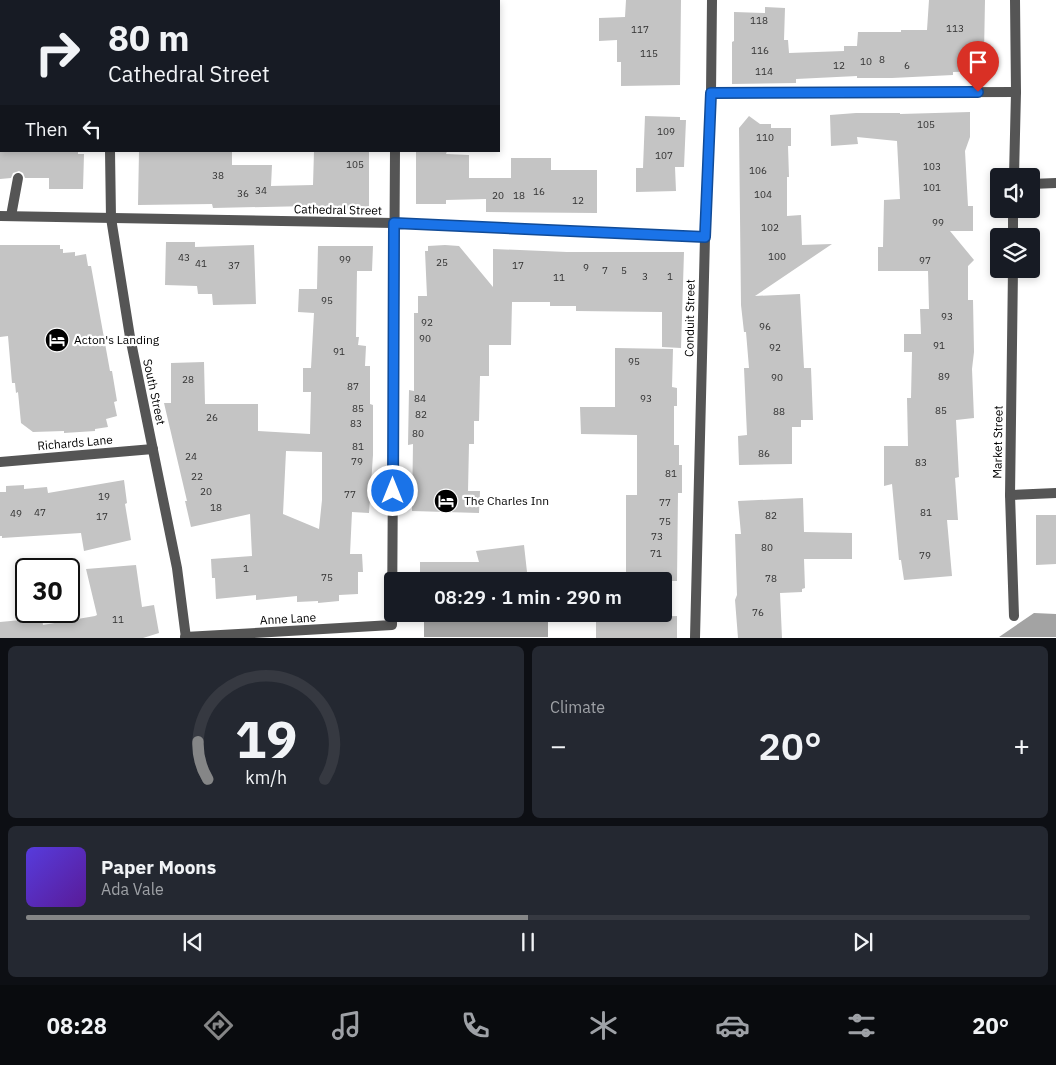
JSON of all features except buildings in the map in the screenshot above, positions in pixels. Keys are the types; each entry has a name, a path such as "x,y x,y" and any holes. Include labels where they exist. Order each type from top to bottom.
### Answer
{"street":[{"name":"Conduit Street","path":"695,638 712,0"},
{"path":"1014,168 1015,0"},
{"path":"711,93 1016,92"},
{"name":"South Street","path":"110,152 111,218 130,337 177,568 186,637"},
{"path":"394,223 395,152"},
{"path":"5,216 18,178"},
{"path":"1040,184 1056,183"},
{"name":"Cathedral Street","path":"5,216 394,223 705,237"},
{"name":"Anne Lane","path":"186,637 392,625 394,223"},
{"name":"Market Street","path":"1013,278 1010,495 1014,616"},
{"name":"Richards Lane","path":"0,462 153,449"},
{"path":"1010,495 1056,493"}],"shaded area":[{"path":"1034,613 1056,614 1056,637 999,637"},
{"path":"424,622 548,622 548,637 424,637"}],"place":[{"name":"Acton's Landing","path":"57,340"},
{"name":"The Charles Inn","path":"446,501"}],"route":[{"path":"393,491 394,223 705,237 711,93 978,92"}]}
